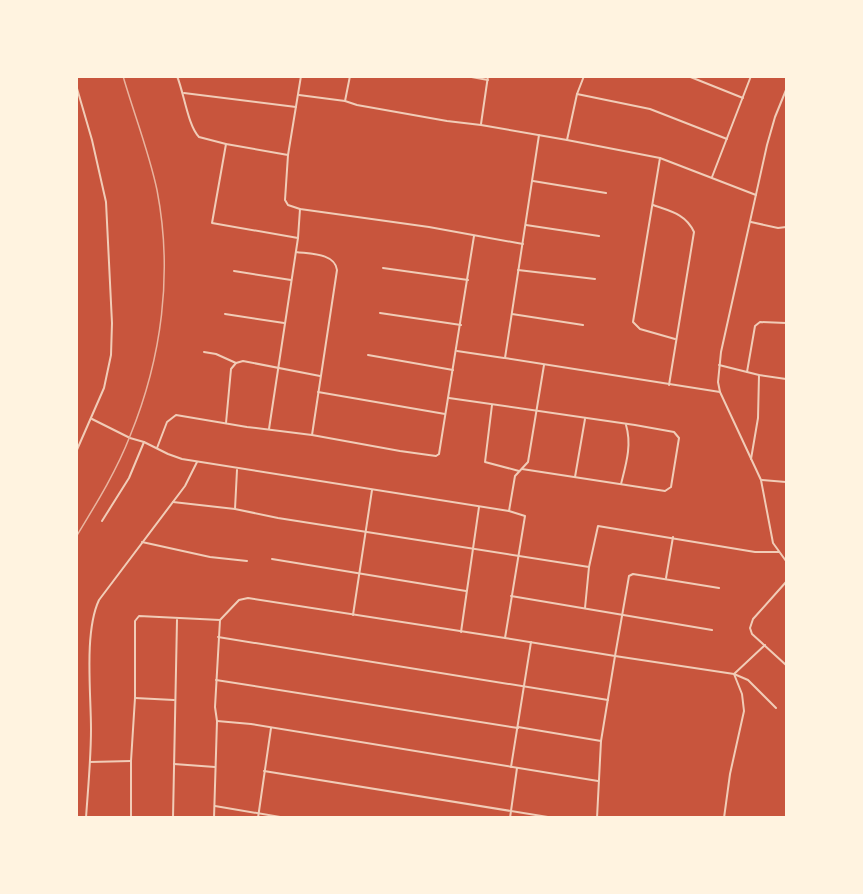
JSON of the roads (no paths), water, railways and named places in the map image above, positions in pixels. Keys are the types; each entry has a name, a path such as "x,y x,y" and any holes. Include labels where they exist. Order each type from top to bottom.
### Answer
{"street":[{"path":"177,76 195,133 203,139 288,155"},
{"path":"301,76 288,155 285,200 288,204 300,209 429,227 523,244"},
{"path":"345,101 350,76"},
{"path":"466,76 488,78 481,125"},
{"path":"567,140 577,94 584,76"},
{"path":"688,76 743,98"},
{"path":"711,178 751,76"},
{"path":"76,85 92,140 106,202 111,302 111,355 104,388 76,452"},
{"path":"786,90 775,117 756,195 719,365 718,382 720,392 761,480 773,543 786,561"},
{"path":"184,93 296,107"},
{"path":"577,94 650,109 727,139"},
{"path":"298,95 345,101 660,158 756,195"},
{"path":"505,358 539,135"},
{"path":"226,144 212,223 298,238"},
{"path":"660,158 633,322 640,330 675,339"},
{"path":"532,181 606,193"},
{"path":"652,205 683,216 694,232 669,385"},
{"path":"269,430 298,238 300,209"},
{"path":"751,222 778,228 786,227"},
{"path":"526,225 599,236"},
{"path":"157,448 166,422 176,415 436,456 440,451 474,236"},
{"path":"296,252 331,258 336,263 333,298 312,435"},
{"path":"383,268 468,280"},
{"path":"518,270 595,279"},
{"path":"234,272 291,280"},
{"path":"380,313 461,326"},
{"path":"225,314 284,323"},
{"path":"512,314 583,325"},
{"path":"747,372 755,326 760,322 786,323"},
{"path":"457,351 720,392"},
{"path":"204,352 216,354 236,363"},
{"path":"368,355 453,370"},
{"path":"226,423 231,369 236,363 243,361 320,376"},
{"path":"509,511 515,476 528,462 544,365"},
{"path":"719,365 786,379"},
{"path":"751,459 758,418 759,375"},
{"path":"318,392 445,414"},
{"path":"449,398 674,432 680,438 669,490 521,470 485,462 492,405"},
{"path":"92,419 168,454 197,462 509,511 525,516 505,638"},
{"path":"575,477 585,419"},
{"path":"621,484 629,440 625,424"},
{"path":"102,521 129,478 144,442"},
{"path":"86,818 90,762 90,669 95,609 99,600 185,486 197,462"},
{"path":"235,509 238,468"},
{"path":"761,480 786,482"},
{"path":"353,615 372,490"},
{"path":"173,502 235,509 589,567"},
{"path":"461,632 479,507"},
{"path":"585,608 589,567 598,526 755,552 779,552"},
{"path":"666,578 674,537"},
{"path":"142,542 210,557 248,561"},
{"path":"272,558 466,591"},
{"path":"597,818 601,741 629,576 633,574 666,578 719,588"},
{"path":"786,582 750,623 750,632 786,665"},
{"path":"512,597 711,630"},
{"path":"214,818 217,721 215,707 220,620 239,600 248,598 734,674 748,681 776,708"},
{"path":"130,818 135,698 135,618 139,616 220,620"},
{"path":"173,818 177,618"},
{"path":"218,637 608,700"},
{"path":"511,766 531,642"},
{"path":"734,674 765,645"},
{"path":"724,818 730,774 744,711 742,694 734,674"},
{"path":"216,680 601,741"},
{"path":"135,698 174,700"},
{"path":"217,721 271,727 598,781"},
{"path":"259,816 271,727"},
{"path":"90,762 131,761"},
{"path":"174,764 215,767"},
{"path":"510,818 517,768"},
{"path":"264,771 554,818"},
{"path":"215,806 259,816 286,818"}],"railway":[{"path":"76,537 112,475 130,436 150,376 162,315 164,252 157,190 123,76"}]}
